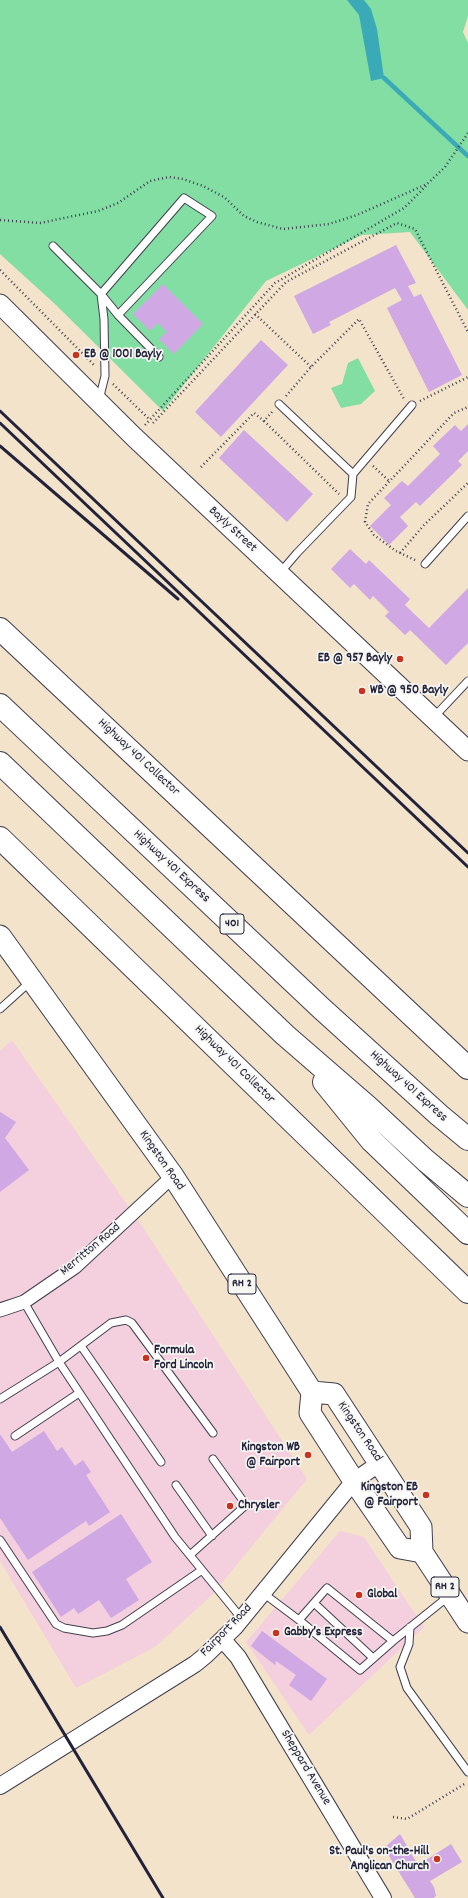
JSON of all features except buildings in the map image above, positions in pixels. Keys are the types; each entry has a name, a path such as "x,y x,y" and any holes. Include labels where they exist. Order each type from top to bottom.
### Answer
{"highway":[{"name":"Highway 401 Collector","path":"0,630 468,1068"},
{"name":"Highway 401 Express","path":"0,705 320,1008 439,1115 468,1139"},
{"path":"0,763 285,1035 368,1107 425,1160 468,1196"},
{"name":"Highway 401 Collector","path":"0,838 468,1292"},
{"path":"285,1035 372,1140 468,1233"}],"main road":[{"name":"Bayly Street","path":"0,304 134,437 468,751"},
{"name":"Kingston Road","path":"0,936 173,1176 312,1392 334,1394 421,1527 422,1552"},
{"path":"312,1392 310,1413 400,1548 422,1552"},
{"name":"RH 2","path":"422,1552 468,1622"}],"street":[{"name":"Merritton Road","path":"0,1310 24,1302 75,1267 173,1176"},
{"name":"Fairport Road","path":"1,1784 195,1664 223,1640 242,1619 354,1481 380,1463"},
{"name":"Sheppard Avenue","path":"223,1640 238,1657 383,1898"}],"lane":[{"path":"98,402 105,376 102,294 184,198 212,216 118,315"},
{"path":"53,246 102,294 118,315 159,357"},
{"path":"279,404 353,474"},
{"path":"279,574 351,497 353,474 412,405"},
{"path":"425,564 468,516"},
{"path":"433,719 468,680"},
{"path":"0,1009 32,980"},
{"path":"24,1302 59,1362 175,1537 242,1619"},
{"path":"0,1399 59,1362 111,1323 118,1320 126,1320 132,1323 213,1433"},
{"path":"81,1346 161,1462"},
{"path":"15,1436 79,1393"},
{"path":"190,1555 246,1506 213,1459"},
{"path":"176,1485 212,1536"},
{"path":"0,1540 56,1624 64,1628 93,1633 106,1631 122,1624 202,1570"},
{"path":"299,1620 327,1588 392,1641"},
{"path":"263,1593 299,1620 360,1670 392,1641 450,1595"},
{"path":"314,1603 373,1658"},
{"path":"410,1627 409,1644 400,1667 407,1688 468,1772"}],"path":[{"path":"134,437 275,283 404,208 445,166 468,133"},
{"path":"153,422 286,282 397,223 415,228 468,332"},
{"path":"0,270 150,420"},
{"path":"255,314 311,367"},
{"path":"264,422 311,367 359,319 405,401 412,405 468,377"},
{"path":"425,564 400,553 374,535 365,522 368,504 454,413 468,407"},
{"path":"202,466 254,413 347,500"},
{"path":"366,459 389,481"},
{"path":"400,553 424,525 468,483"},
{"path":"394,1817 407,1819 468,1782"}],"shaded area":[{"path":"12,1040 138,1220 307,1479 212,1595 155,1647 76,1688 0,1561 0,1051"},
{"path":"340,1531 364,1537 424,1627 309,1735 246,1642"}],"green space":[{"path":"0,0 468,0 468,16 463,32 468,43 468,310 410,232 362,235 266,281 163,411 56,305 0,254"},
{"path":"358,358 375,391 361,404 341,408 331,388 342,384 348,363"}],"water":[{"path":"347,0 364,0 371,9 377,29 384,78 371,81 359,15"}],"waterway":[{"path":"384,78 468,156"}],"railway":[{"path":"0,411 468,853"},
{"path":"0,423 468,867"},
{"path":"0,446 178,599"},
{"path":"0,1627 163,1898"}],"place":[{"name":"EB @ 1001 Bayly","path":"76,355"},
{"name":"EB @ 957 Bayly","path":"400,659"},
{"name":"WB @ 950 Bayly","path":"362,691"},
{"name":"Formula Ford Lincoln","path":"146,1358"},
{"name":"Kingston WB @ Fairport","path":"308,1455"},
{"name":"Kingston EB @ Fairport","path":"426,1495"},
{"name":"Chrysler","path":"230,1506"},
{"name":"Global","path":"359,1595"},
{"name":"Gabby’s Express","path":"276,1633"},
{"name":"St. Paul's on-the-Hill Anglican Church","path":"437,1859"}]}
